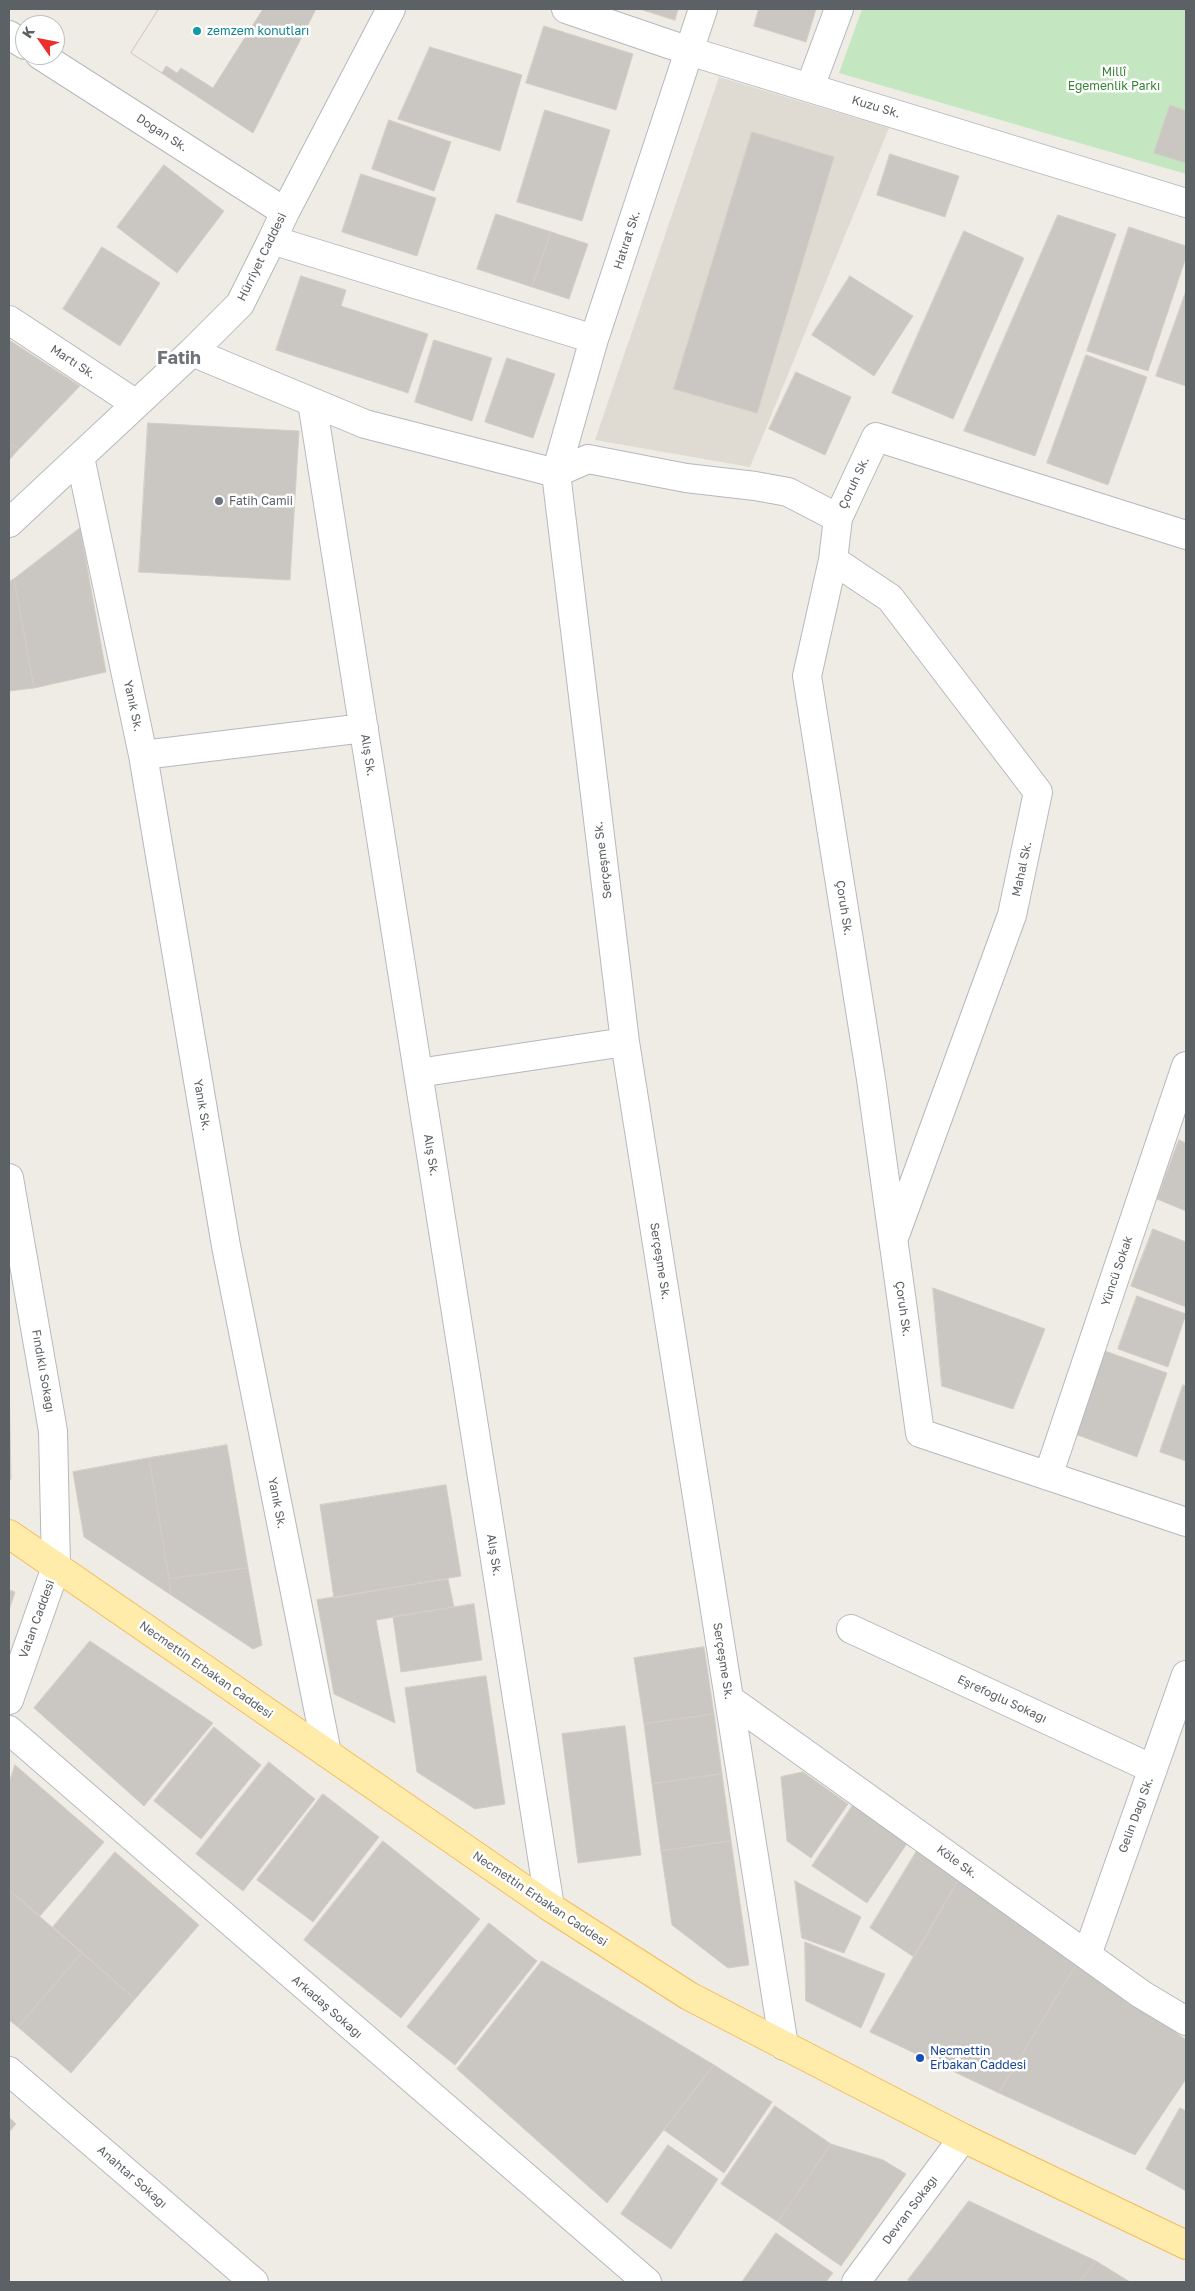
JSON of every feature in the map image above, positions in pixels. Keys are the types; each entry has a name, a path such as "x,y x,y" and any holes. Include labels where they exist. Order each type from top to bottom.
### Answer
{"main road":[{"name":"Necmettin Erbakan Caddesi","path":"9,1534 550,1907 689,1996 963,2138 1186,2245"}],"street":[{"name":"Hürriyet Caddesi","path":"9,523 192,352 240,304 284,212 391,9"},
{"name":"Kuzu Sk.","path":"566,9 689,51 1186,203"},
{"name":"Hatırat Sk.","path":"556,473 594,340 703,9"},
{"path":"810,87 839,9"},
{"name":"Doğan Sk.","path":"56,65 284,212"},
{"path":"272,240 594,340"},
{"name":"Martı Sk.","path":"9,320 136,404"},
{"path":"192,352 365,424 556,473 588,459 686,478 756,486 788,492 838,518"},
{"name":"Alış Sk.","path":"312,402 550,1907"},
{"name":"Çoruh Sk.","path":"1186,535 876,437 838,518 833,560 807,676 869,1069 920,1433 1186,1522"},
{"name":"Yanık Sk.","path":"80,457 143,755 230,1266 326,1753"},
{"name":"Serçeşme Sk.","path":"556,473 625,1042 784,2046"},
{"name":"Mahal Sk.","path":"833,560 890,598 1038,792 1012,915 893,1239"},
{"path":"143,755 364,728"},
{"path":"418,1072 625,1042"},
{"name":"Yüncü Sokak","path":"1048,1476 1186,1066"},
{"name":"Fındıklı Sokağı","path":"9,1178 54,1431 56,1567"},
{"name":"Vatan Caddesi","path":"9,1700 56,1567"},
{"name":"Eşrefoğlu Sokağı","path":"851,1629 1153,1768"},
{"name":"Gelin Dağı Sk.","path":"1087,1955 1186,1675"},
{"name":"Köle Sk.","path":"729,1699 1141,1994 1186,2021"},
{"name":"Arkadaş Sokağı","path":"9,1730 647,2282"},
{"name":"Anahtar Sokağı","path":"9,2071 254,2282"},
{"name":"Devran Sokağı","path":"856,2282 963,2138"}],"shaded area":[{"path":"719,77 889,128 750,467 595,440"}],"green space":[{"name":"Millî Egemenlik Parkı","path":"862,9 1186,9 1186,174 839,73"}],"building":[{"name":"zemzem konutları","path":"159,9 263,9 213,88 181,68 177,73 166,66 162,73 131,53"},
{"path":"159,9 316,9 253,133 131,53"},
{"path":"640,9 678,9 675,20"},
{"path":"759,9 816,9 806,42 754,26"},
{"path":"544,26 633,54 616,110 526,83"},
{"path":"430,47 522,75 500,151 398,119"},
{"path":"1170,105 1186,111 1186,163 1154,153"},
{"path":"545,110 610,130 582,221 517,202"},
{"path":"389,120 451,142 434,191 372,169"},
{"path":"752,132 834,157 757,413 674,389"},
{"path":"890,154 959,176 945,217 877,195"},
{"path":"164,165 224,211 177,273 117,227"},
{"path":"361,174 436,198 417,256 342,232"},
{"path":"496,214 551,232 532,287 477,269"},
{"path":"1058,215 1116,234 1035,456 964,431"},
{"path":"1129,227 1186,246 1186,257 1148,371 1087,351"},
{"path":"964,231 1024,258 953,419 892,393"},
{"path":"551,232 588,244 569,299 532,287"},
{"path":"102,247 160,283 120,346 63,309"},
{"path":"301,276 346,290 341,306 428,334 408,393 276,350"},
{"path":"850,276 913,316 874,376 812,335"},
{"path":"1186,291 1186,386 1156,376"},
{"path":"9,340 80,386 19,449 9,443"},
{"path":"434,340 492,358 472,421 415,402"},
{"path":"1086,355 1147,377 1108,485 1047,463"},
{"path":"507,358 555,374 533,438 485,422"},
{"path":"796,372 851,397 825,455 769,429"},
{"name":"Fatih Camii","path":"148,423 299,431 290,580 139,572"},
{"path":"9,443 19,449 9,460"},
{"path":"80,528 106,672 34,688 14,579"},
{"path":"14,579 34,688 9,691 9,582"},
{"path":"1179,1140 1186,1143 1186,1211 1157,1199"},
{"path":"1153,1229 1186,1242 1186,1307 1131,1286"},
{"path":"933,1288 1045,1329 1013,1409 942,1386"},
{"path":"1137,1296 1186,1314 1168,1367 1118,1349"},
{"path":"1105,1351 1167,1373 1137,1457 1075,1434"},
{"path":"9,1373 11,1479 9,1480"},
{"path":"1183,1385 1186,1386 1186,1461 1160,1452"},
{"path":"227,1445 248,1568 169,1579 149,1458"},
{"path":"149,1458 171,1595 84,1537 73,1472"},
{"path":"446,1485 461,1576 334,1598 320,1505"},
{"path":"248,1568 262,1645 253,1649 171,1595 169,1579"},
{"path":"448,1579 454,1607 376,1620 395,1723 334,1694 317,1600"},
{"path":"9,1590 15,1592 9,1610"},
{"path":"474,1604 482,1660 401,1672 393,1617"},
{"path":"90,1641 213,1723 144,1806 34,1708"},
{"path":"704,1647 714,1714 644,1724 634,1658"},
{"path":"486,1676 505,1804 475,1809 417,1772 405,1688"},
{"path":"714,1714 722,1774 652,1784 644,1724"},
{"path":"625,1726 641,1855 578,1863 562,1734"},
{"path":"214,1727 261,1765 201,1839 154,1801"},
{"path":"269,1762 315,1799 243,1891 196,1854"},
{"path":"15,1765 104,1842 40,1916 9,1890 9,1784"},
{"path":"803,1772 848,1804 811,1858 787,1841 781,1777"},
{"path":"722,1774 731,1841 661,1851 652,1784"},
{"path":"323,1794 379,1837 313,1922 257,1880"},
{"path":"853,1805 908,1842 867,1903 812,1866"},
{"path":"383,1841 480,1919 401,2018 304,1940"},
{"path":"731,1841 749,1965 728,1968 672,1925 661,1851"},
{"path":"921,1844 962,1874 914,1957 870,1928"},
{"path":"115,1852 199,1925 135,1999 53,1927"},
{"path":"962,1874 1079,1960 999,2093 870,2032"},
{"path":"795,1881 861,1917 844,1953 802,1938"},
{"path":"9,1890 82,1953 18,2027 9,2020"},
{"path":"489,1923 537,1961 455,2065 407,2027"},
{"path":"805,1942 885,1974 861,2028 806,2001"},
{"path":"82,1953 135,1999 71,2073 18,2027"},
{"path":"1079,1960 1186,2040 1186,2079 1135,2155 999,2093"},
{"path":"542,1961 714,2065 607,2203 457,2069"},
{"path":"714,2065 772,2102 724,2173 664,2130"},
{"path":"775,2106 831,2144 778,2222 721,2184"},
{"path":"1180,2108 1186,2111 1186,2191 1146,2169"},
{"path":"9,2117 16,2124 9,2132"},
{"path":"831,2144 883,2160 906,2174 841,2266 778,2222"},
{"path":"668,2145 718,2179 671,2249 621,2214"},
{"path":"969,2201 1096,2261 1079,2282 911,2282 908,2280"},
{"path":"776,2233 833,2273 826,2282 742,2282"},
{"path":"1096,2261 1130,2282 1079,2282"}],"place":[{"name":"zemzem konutları","path":"197,31"},
{"name":"Fatih Camii","path":"219,501"},
{"name":"Necmettin Erbakan Caddesi","path":"920,2058"}],"district":[{"name":"Fatih","path":"179,358"}]}
